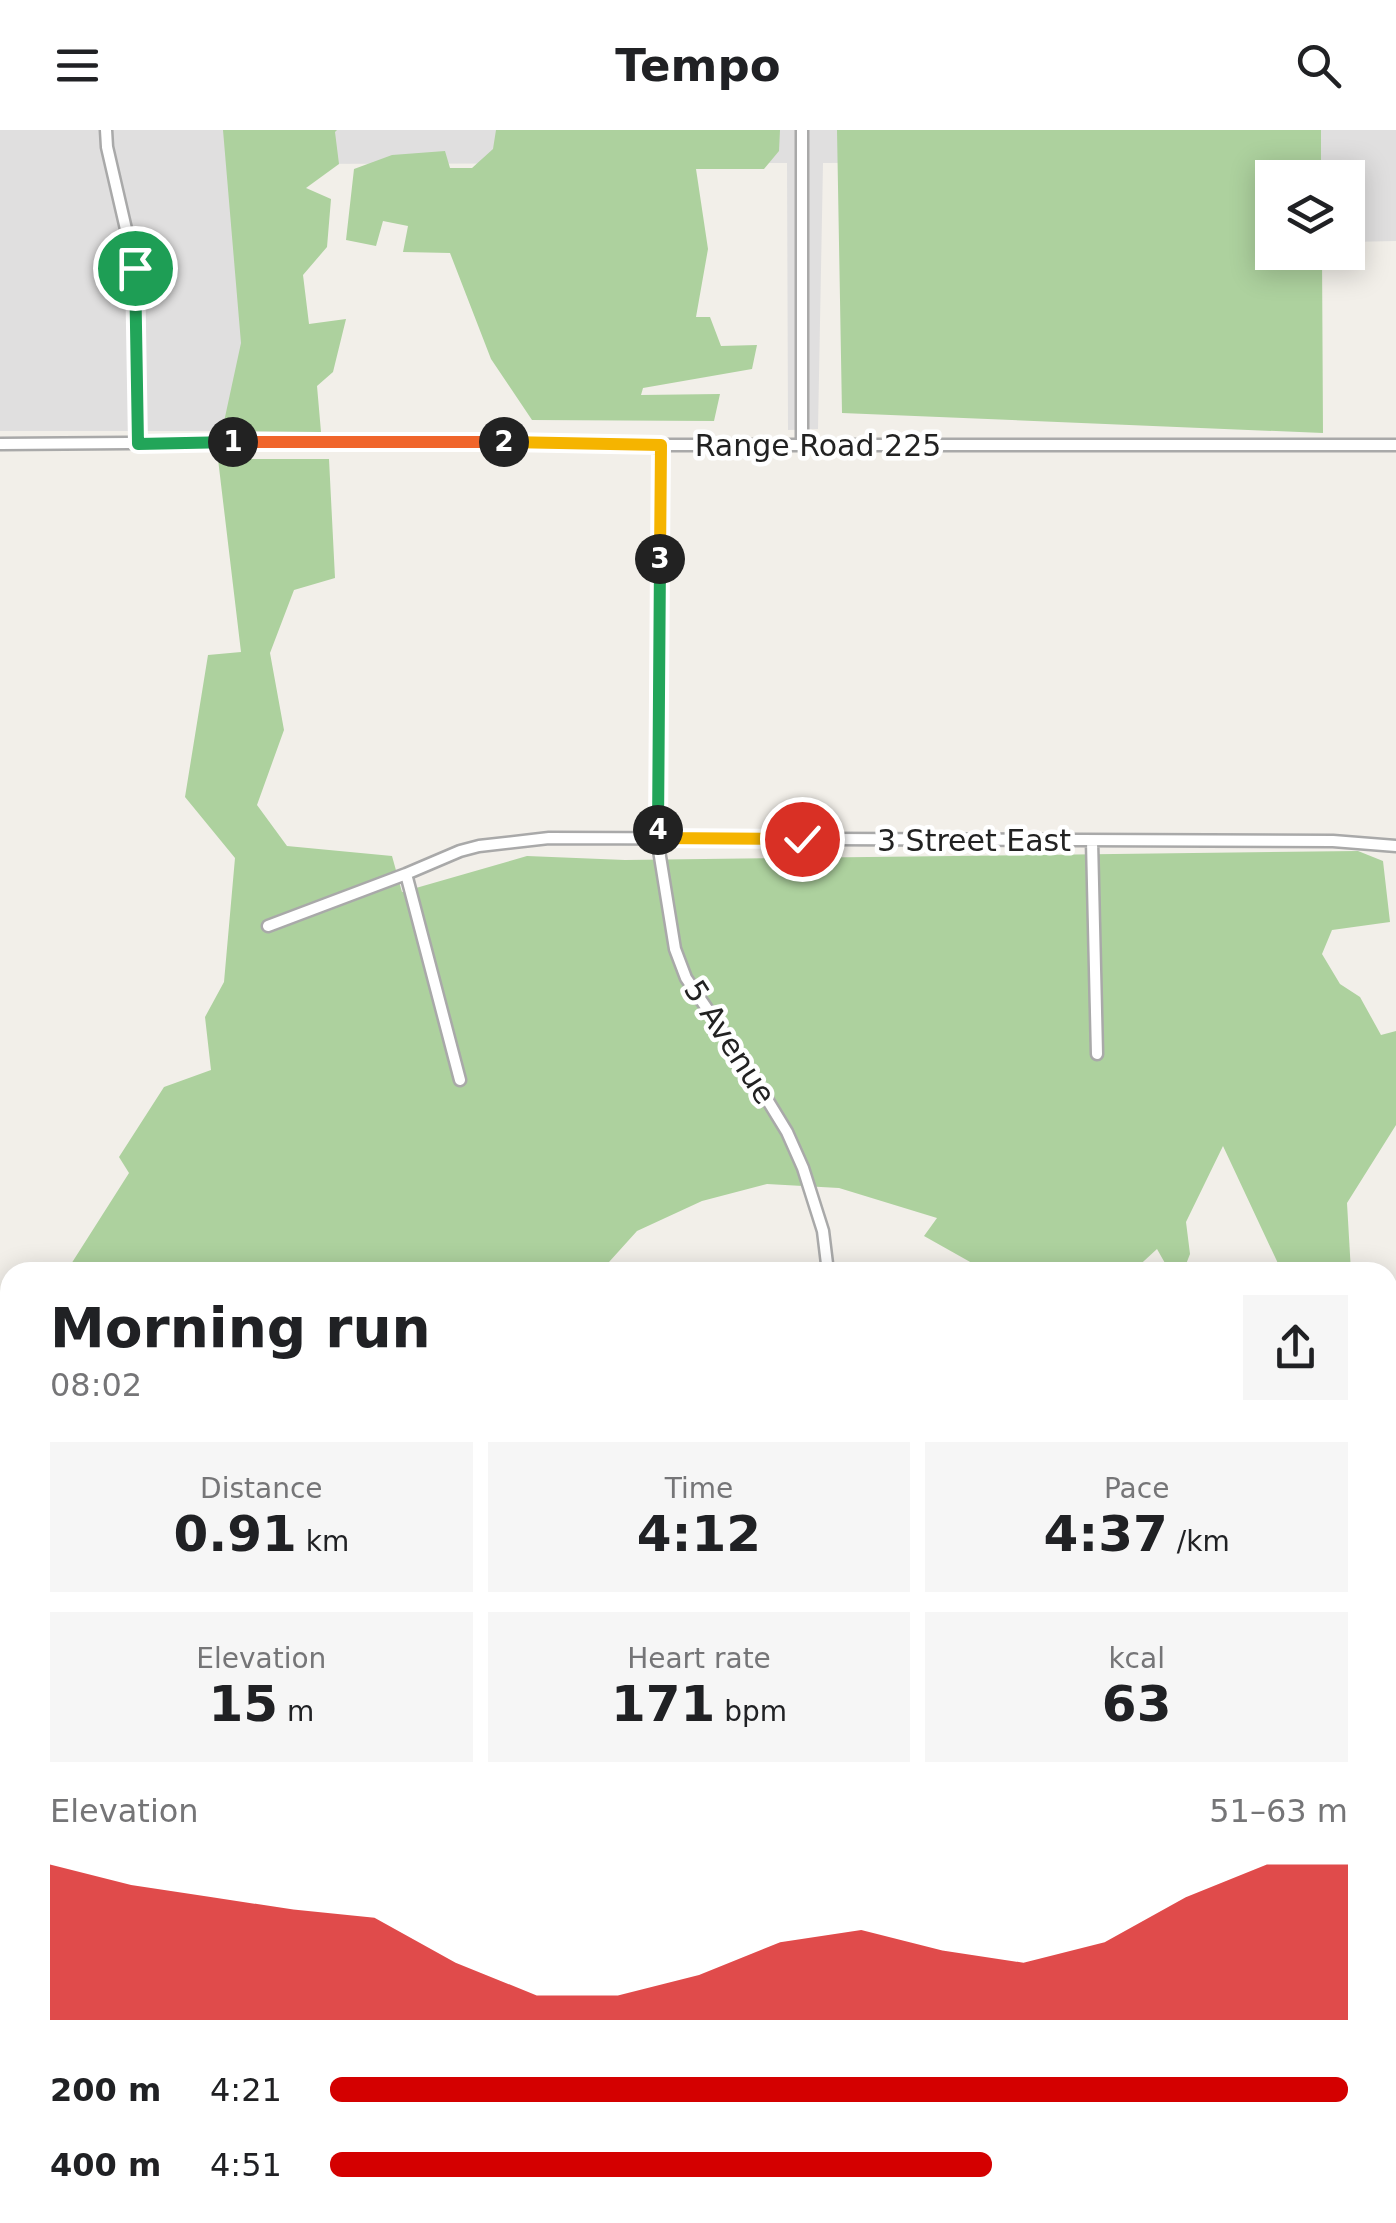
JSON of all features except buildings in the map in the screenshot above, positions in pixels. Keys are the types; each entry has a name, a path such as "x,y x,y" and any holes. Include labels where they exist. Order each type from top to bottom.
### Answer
{"street":[{"path":"106,130 135,268 138,444"},
{"path":"802,130 802,444"},
{"name":"Range Road 225","path":"0,444 392,441 1396,445"},
{"name":"5 Avenue","path":"661,445 658,838 674,949 686,978 787,1132 804,1168 823,1231 827,1262"},
{"name":"3 Street East","path":"268,926 460,851 548,838 1333,841 1396,846"},
{"path":"1092,842 1097,1054"},
{"path":"406,874 460,1080"}],"shaded area":[{"path":"0,130 1396,130 1396,241 1365,242 1365,160 823,163 818,429 788,430 787,163 243,164 242,431 0,431"}],"green space":[{"path":"223,130 337,130 339,164 306,188 331,199 327,247 303,275 309,324 346,319 333,372 317,386 321,432 222,431 241,343"},
{"path":"496,130 780,130 779,151 764,169 696,169 708,249 696,317 710,317 721,346 757,345 752,369 643,388 641,395 720,394 714,421 532,420 491,359 450,253 403,252 408,226 383,221 376,246 346,240 354,169 392,155 445,151 450,168 472,168 493,149"},
{"path":"837,130 1321,130 1321,160 1255,160 1255,270 1322,270 1323,433 842,413"},
{"path":"218,459 329,459 335,578 294,590 270,653 284,730 257,805 287,846 392,856 402,892 527,856 625,860 1358,851 1383,861 1390,922 1332,930 1322,954 1340,984 1360,997 1381,1035 1396,1031 1396,1125 1347,1203 1350,1262 1277,1262 1223,1146 1186,1222 1190,1254 1187,1262 1164,1262 1157,1249 1143,1262 970,1262 924,1236 937,1218 839,1188 767,1184 702,1201 637,1231 609,1262 72,1262 129,1173 119,1157 164,1087 211,1070 205,1017 224,982 235,858 185,797 208,655 241,652"}],"route":[{"path":"135,268 138,444 392,441 661,445 658,838 802,839"}]}
